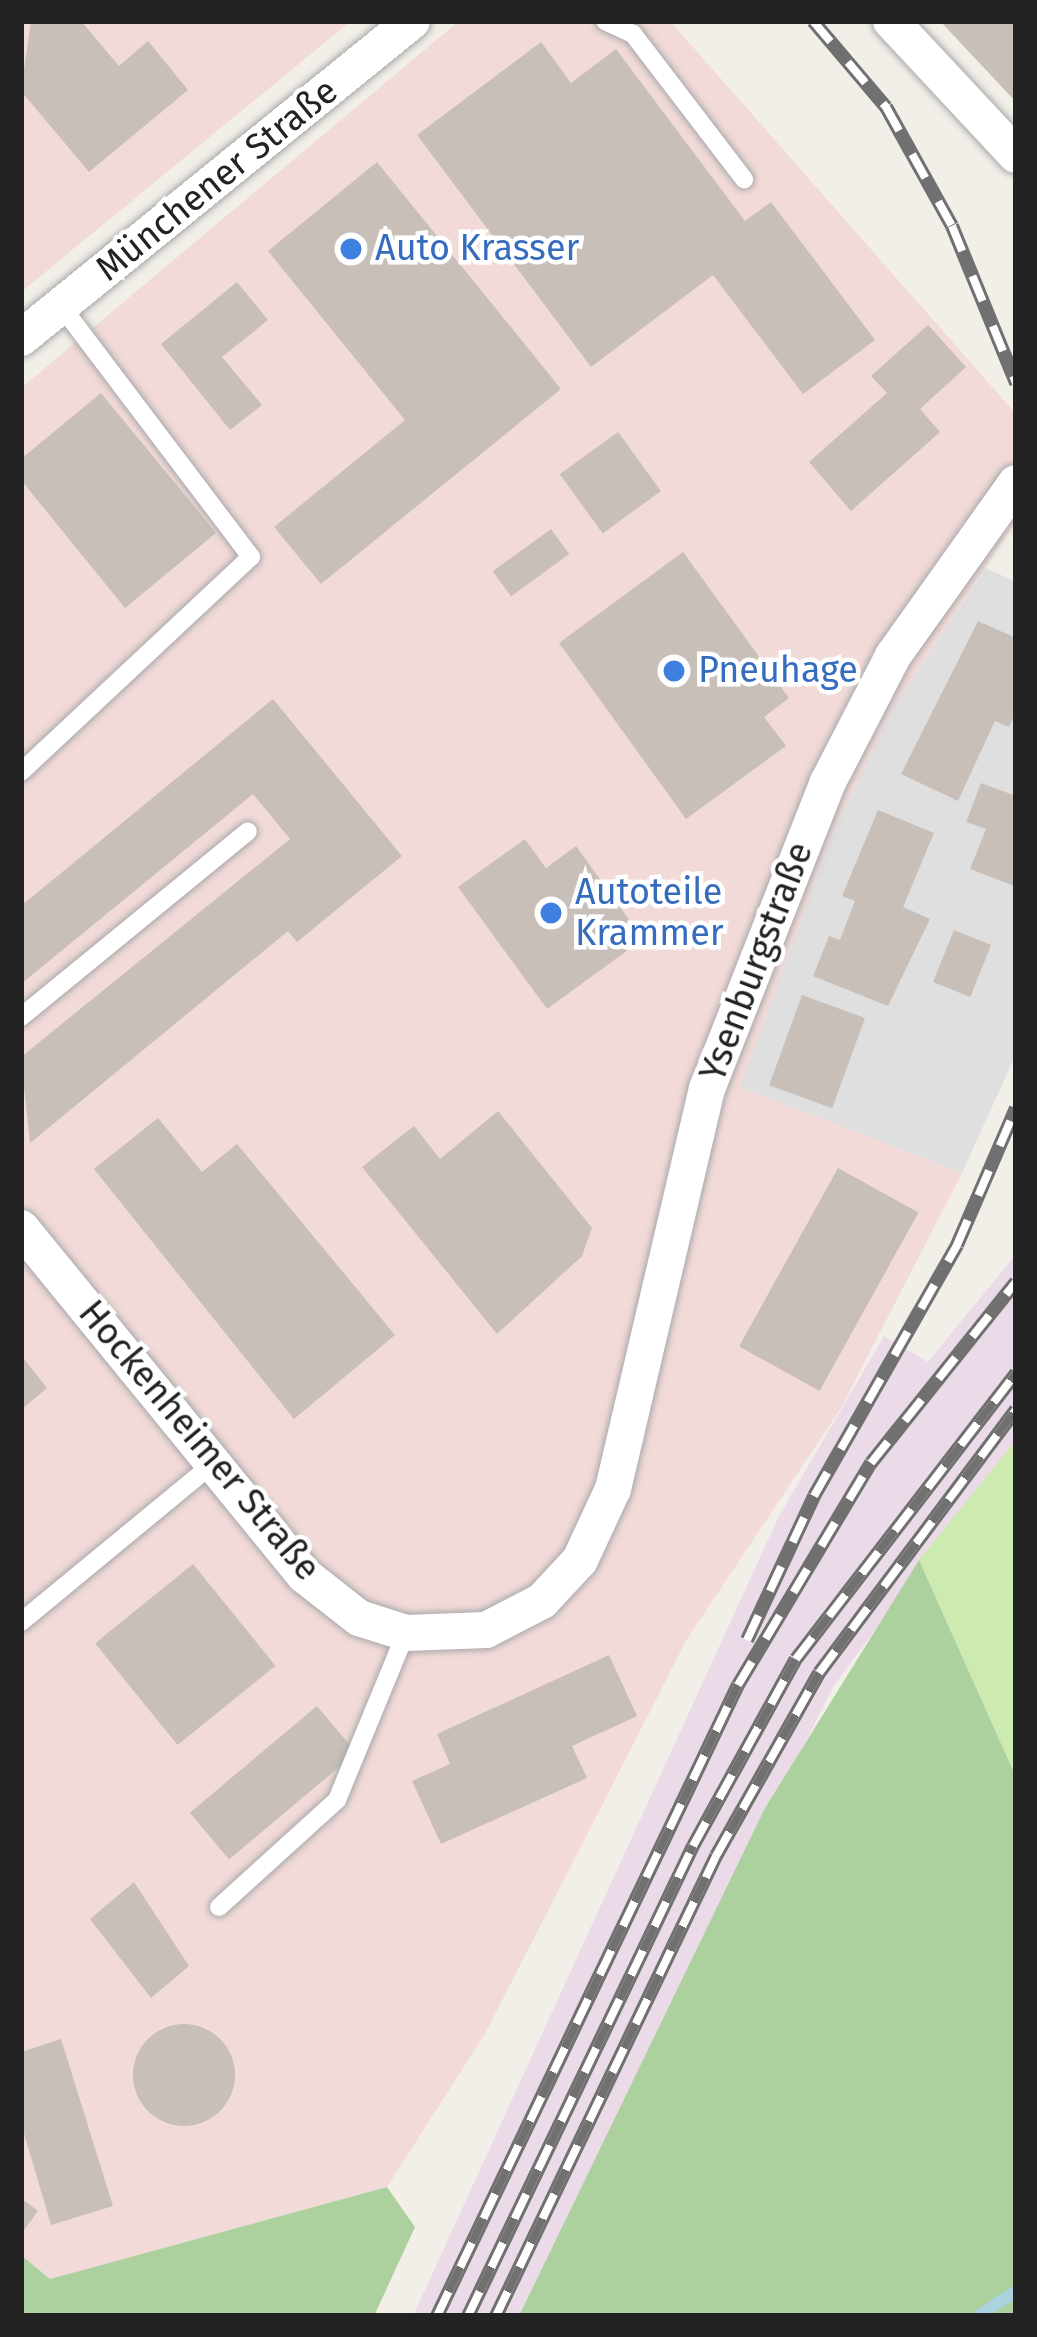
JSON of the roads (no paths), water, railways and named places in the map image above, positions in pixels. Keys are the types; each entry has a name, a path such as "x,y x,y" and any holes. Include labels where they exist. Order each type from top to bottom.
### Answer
{"street":[{"name":"Münchener Straße","path":"21,338 412,21"},
{"path":"891,21 1016,155"},
{"name":"Ysenburgstraße","path":"613,1489 706,1089 780,900 893,656 1016,483"},
{"name":"Hockenheimer Straße","path":"21,1228 304,1575 358,1618 406,1633 486,1630 542,1601 580,1560 613,1489"}],"lane":[{"path":"605,21 633,34 744,179"},
{"path":"21,772 251,557 61,306"},
{"path":"21,1016 248,831"},
{"path":"21,1622 213,1464"},
{"path":"219,1906 337,1800 406,1633"}],"waterway":[{"path":"978,2316 1016,2291"}],"railway":[{"path":"813,21 886,107 952,226 1016,383"},
{"path":"747,1640 814,1496 957,1245 1016,1108"},
{"path":"437,2316 738,1685 871,1463 1016,1282"},
{"path":"468,2316 693,1846 796,1659 1016,1373"},
{"path":"496,2316 716,1856 819,1673 1016,1410"}],"place":[{"name":"Auto Krasser","path":"351,249"},
{"name":"Pneuhage","path":"674,671"},
{"name":"Autoteile Krammer","path":"551,913"}]}
